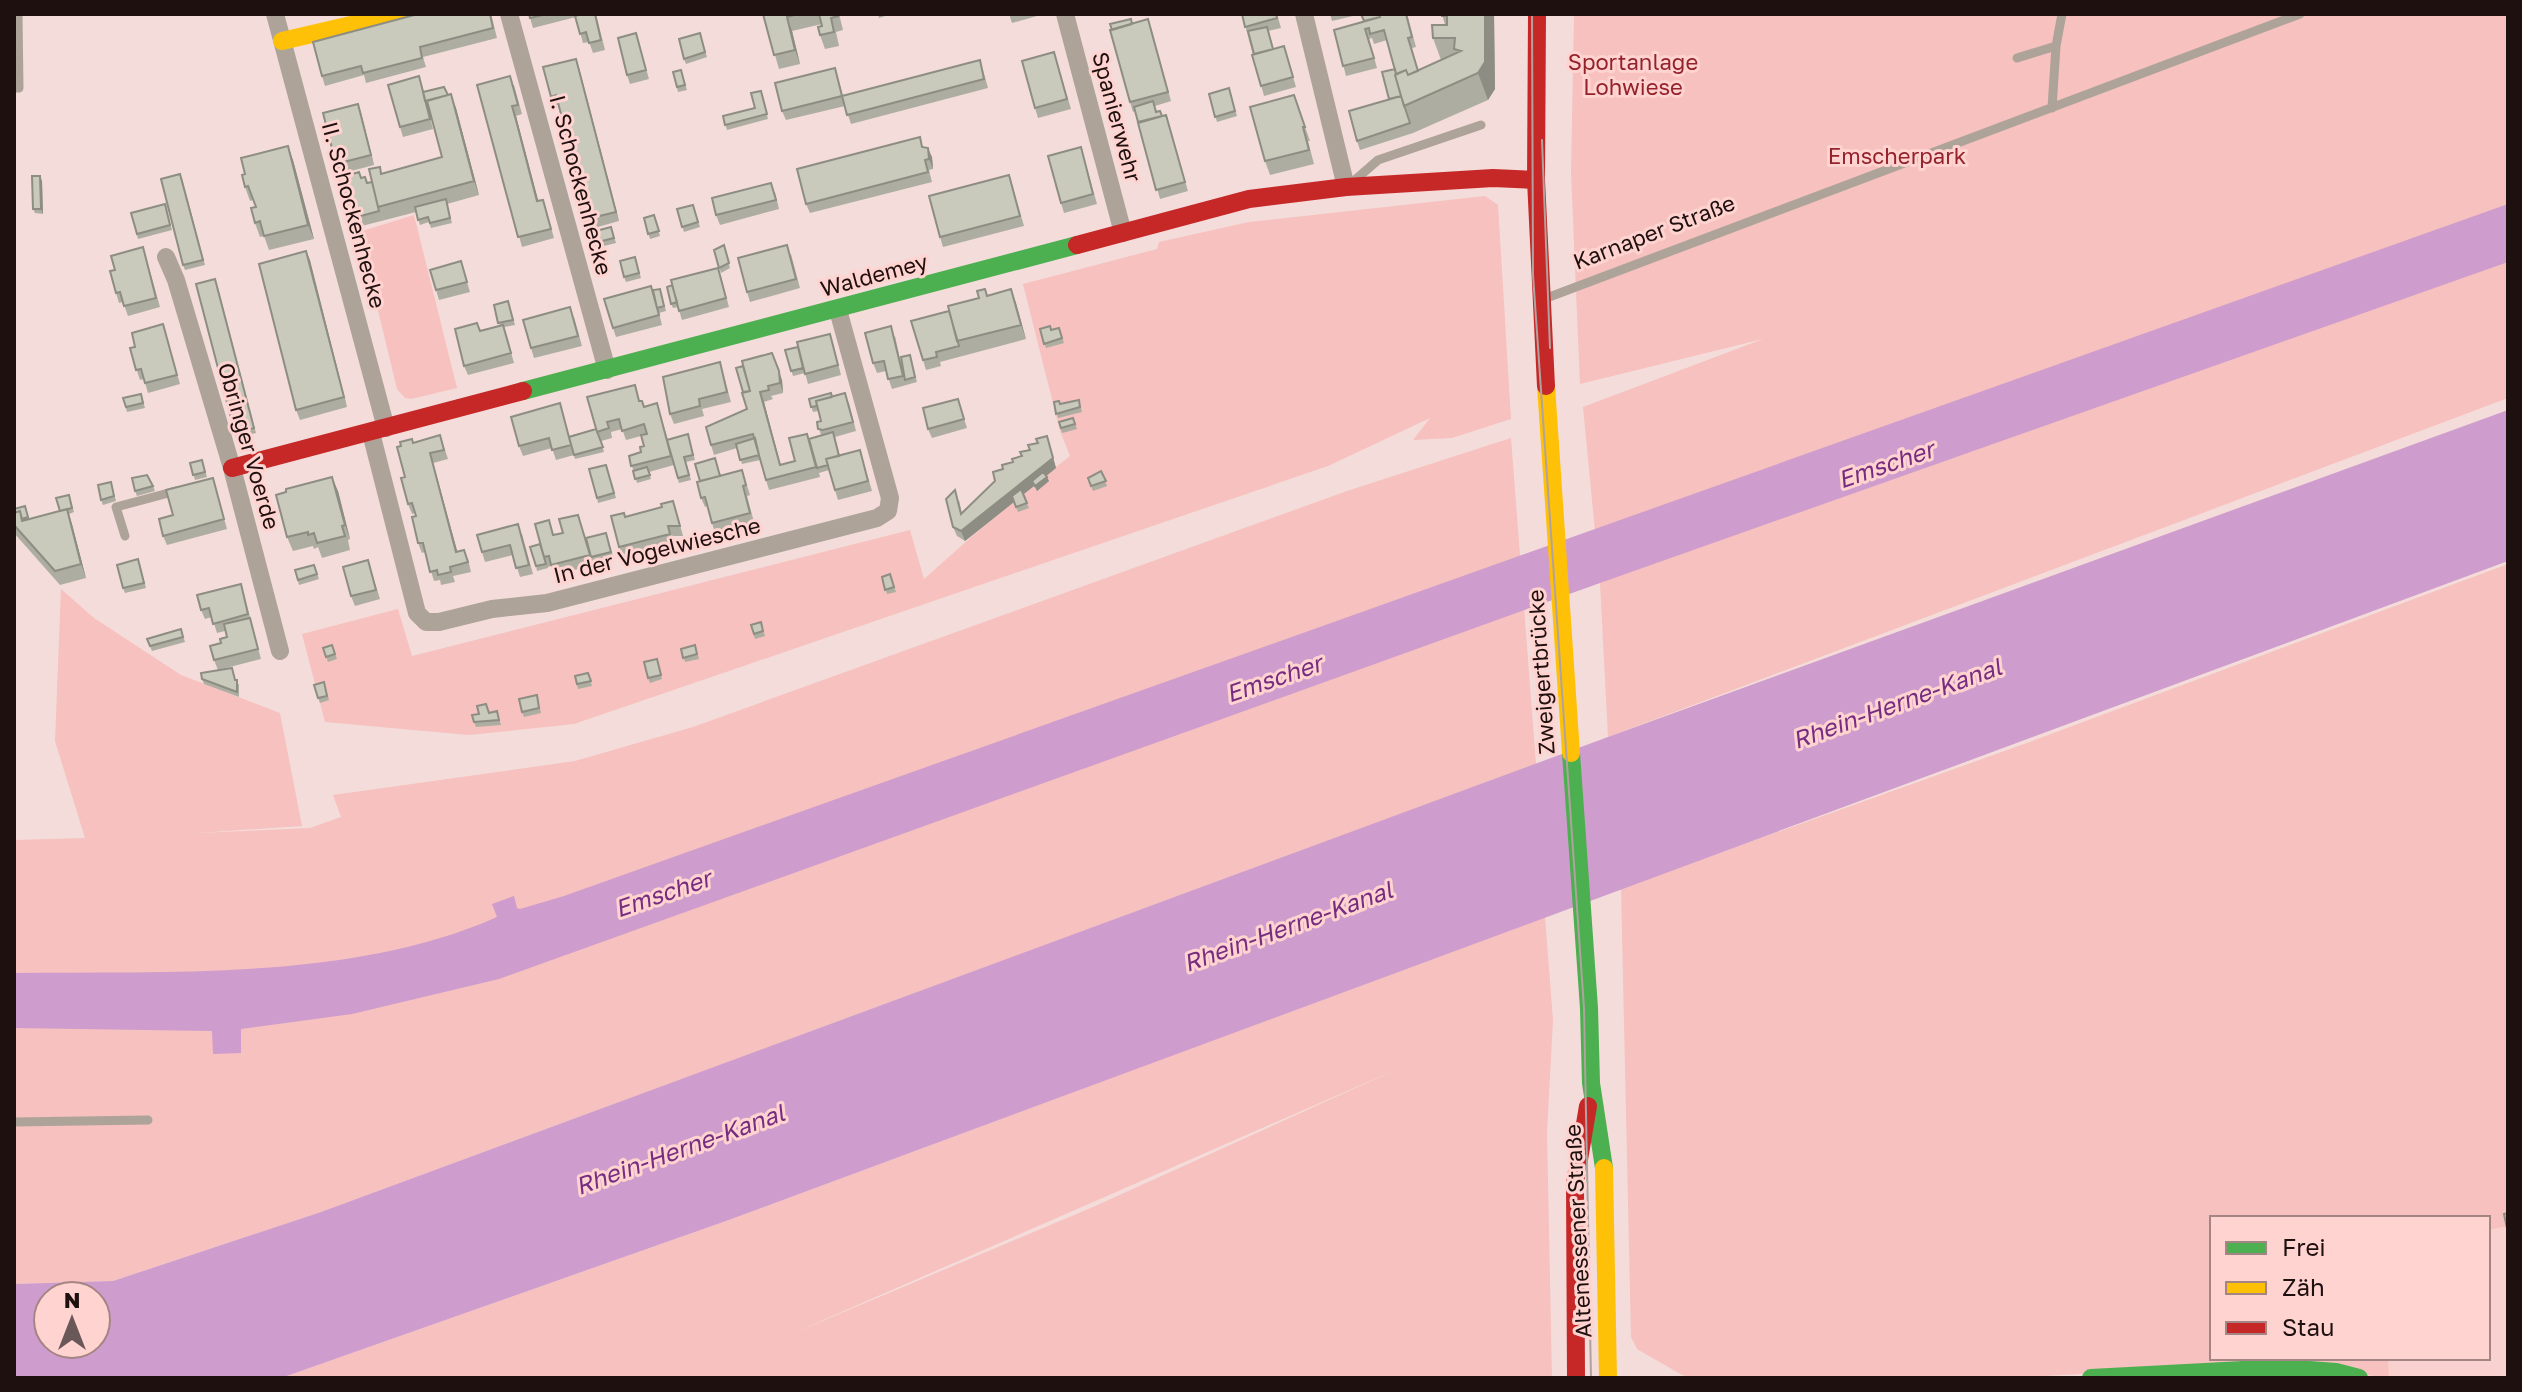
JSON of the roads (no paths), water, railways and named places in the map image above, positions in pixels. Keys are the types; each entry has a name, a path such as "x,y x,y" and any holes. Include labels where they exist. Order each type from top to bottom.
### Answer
{"street":[{"name":"II. Schockenhecke","path":"275,14 378,430"},
{"path":"282,41 398,14"},
{"name":"I. Schockenhecke","path":"509,14 607,370"},
{"name":"Spanierwehr","path":"1065,14 1123,233"},
{"path":"1304,14 1346,187"},
{"name":"Karnaper Straße","path":"1537,14 1536,180 1540,300"},
{"name":"Waldemey","path":"228,475 378,430 1249,199 1346,187 1493,178 1536,180"},
{"name":"Obringer Voerde","path":"166,257 176,280 228,475 280,651"},
{"name":"Zweigertbrücke","path":"1540,300 1586,966"},
{"name":"In der Vogelwiesche","path":"378,430 417,613 426,622 439,622 492,609 547,603 877,518 888,511 890,498 838,310"},
{"name":"Altenessener Straße","path":"1586,966 1591,1083 1604,1169 1608,1378"},
{"name":"Altenessener Straße","path":"1576,1378 1575,1183 1591,1083"},
{"path":"2091,1378 2281,1368 2336,1372 2359,1378"}],"lane":[{"path":"16,88 18,14"},
{"path":"2052,108 2056,46 2062,14"},
{"name":"Karnaper Straße","path":"1540,300 2300,14"},
{"path":"2017,58 2056,46"},
{"path":"1346,187 1378,160 1481,125"},
{"path":"125,536 116,507 190,487"},
{"path":"14,1122 148,1120"}],"water":[{"name":"Emscher","path":"2508,204 2508,262 1600,583 499,979 352,1014 241,1029 241,1053 213,1054 212,1031 14,1028 14,973 259,968 383,952 441,938 497,917 492,904 514,896 520,909 564,896"},
{"name":"Rhein-Herne-Kanal","path":"2508,410 2508,561 726,1221 281,1378 14,1378 14,1284 32,1283 32,1360 112,1360 112,1281 321,1212 1608,737"}],"tram line":[{"path":"1532,14 1533,275 1584,1008 1591,1378"},
{"path":"1542,140 1550,348"}],"park label":[{"name":"Sportanlage Lohwiese","path":"1633,74"},
{"name":"Emscherpark","path":"1897,156"}]}
